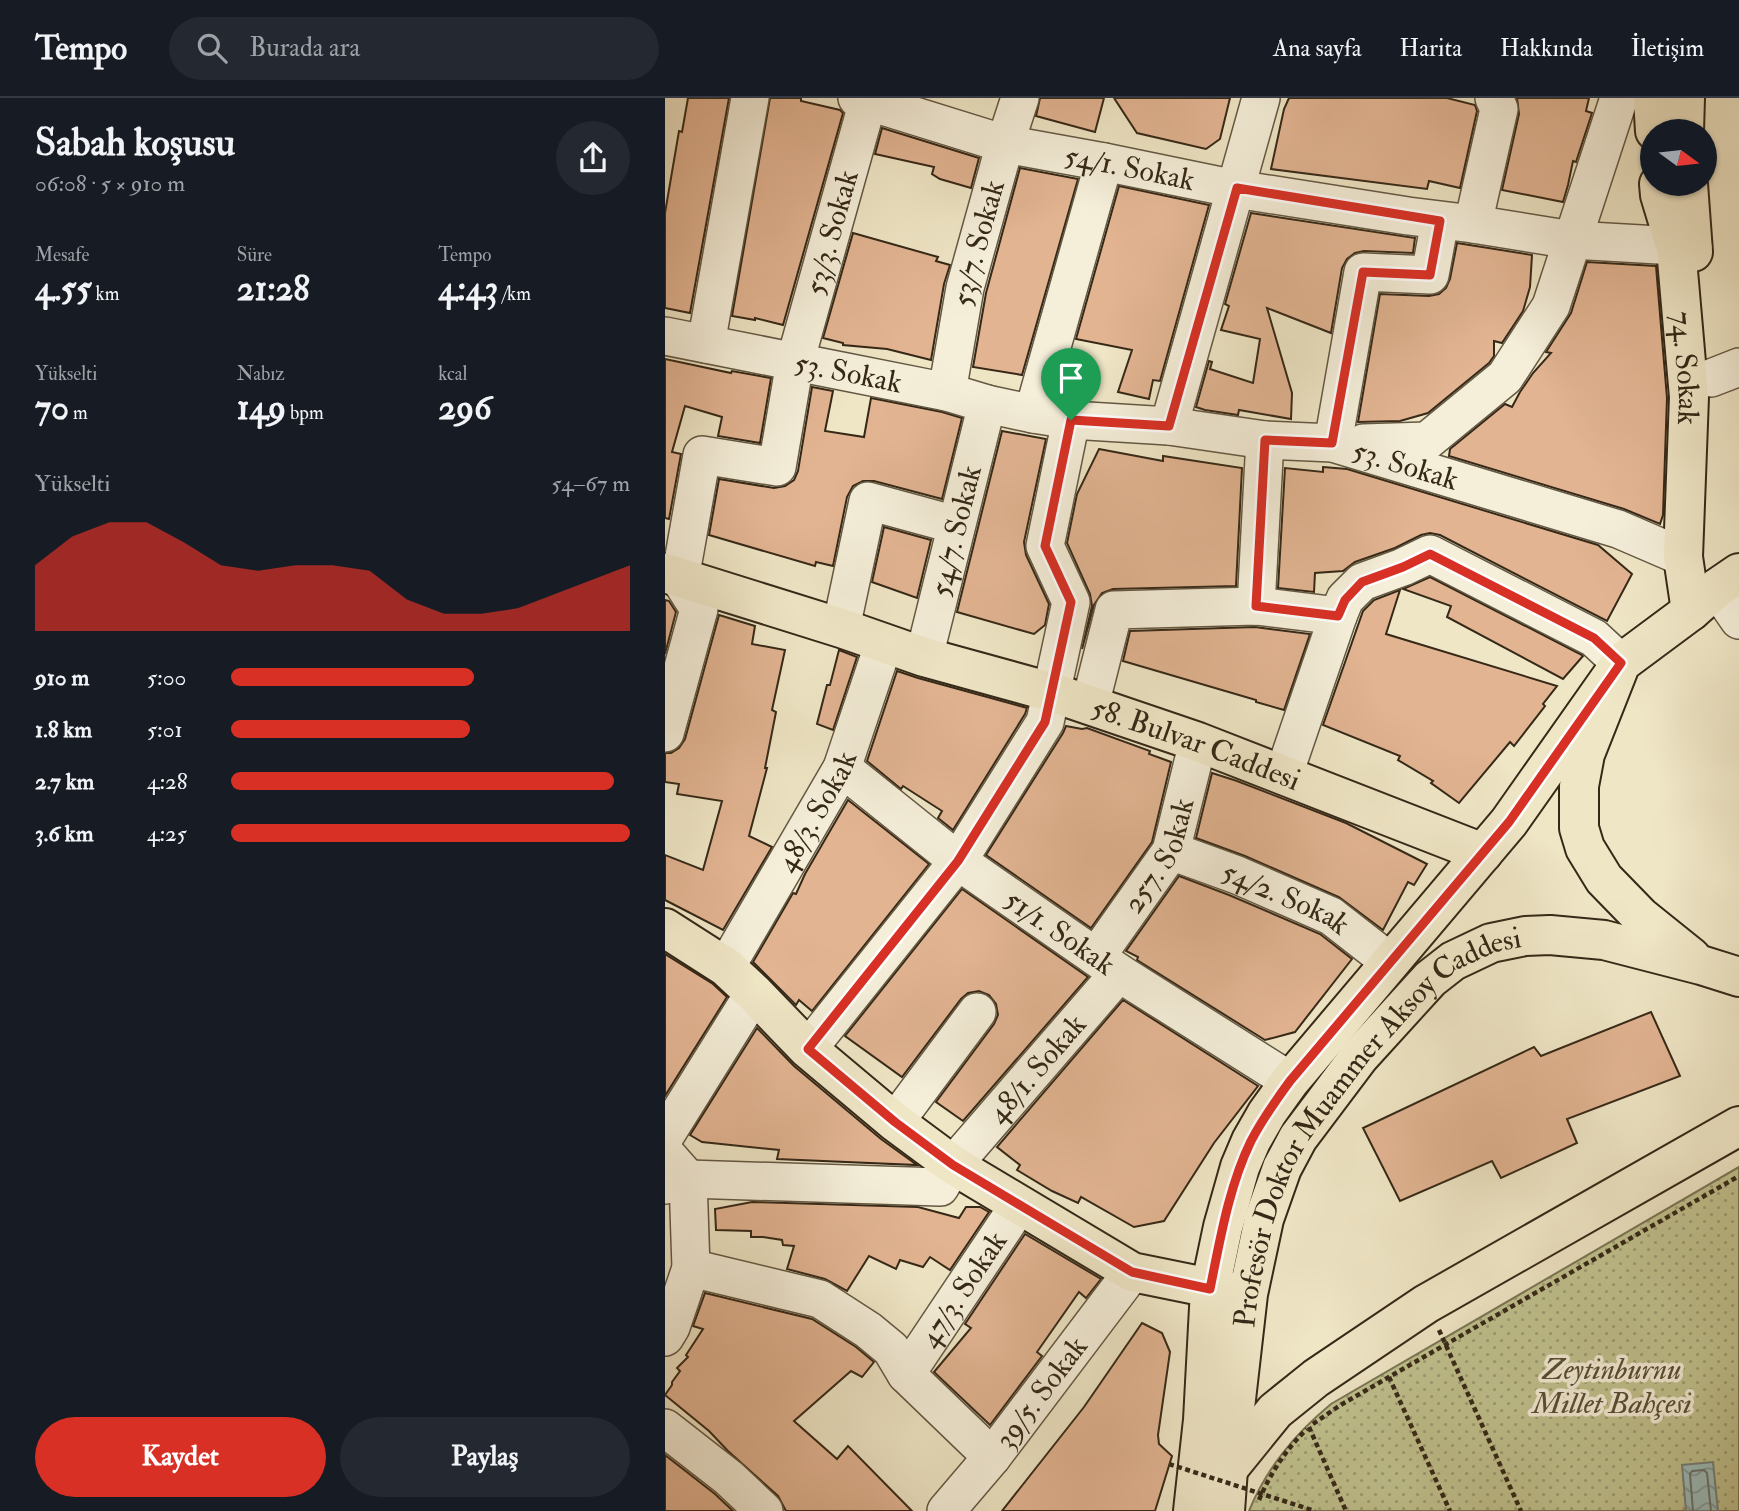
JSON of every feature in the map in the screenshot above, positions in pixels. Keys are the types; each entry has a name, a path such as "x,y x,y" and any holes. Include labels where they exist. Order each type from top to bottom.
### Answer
{"main road":[{"path":"1653,98 1654,119"},
{"path":"1684,119 1685,98"},
{"name":"74. Sokak","path":"1660,196 1685,248 1725,372 1708,548 1716,591"},
{"name":"74. Sokak","path":"1687,196 1685,248 1689,397 1683,557 1716,591"},
{"name":"58. Bulvar Caddesi","path":"673,576 841,628 923,657 1090,705 1284,774 1483,853"},
{"path":"1701,965 1640,916 1604,879 1585,848 1580,828 1579,786 1585,754 1621,663 1716,591"},
{"name":"Profesör Doktor Muammer Aksoy Caddesi","path":"1193,1511 1203,1420 1210,1289 1223,1227 1240,1167 1251,1141 1290,1081 1509,822 1621,663"},
{"path":"665,928 726,967 808,1049 895,1122 953,1165 1132,1272 1210,1289 1248,1294"},
{"name":"Profesör Doktor Muammer Aksoy Caddesi","path":"1242,1506 1228,1469 1248,1294 1264,1219 1282,1168 1298,1138 1359,1057 1430,979 1453,961 1491,943 1525,936 1550,935 1604,940 1739,977"},
{"path":"1228,1469 1275,1411 1316,1378 1426,1304 1739,1126"}],"street":[{"path":"706,344 750,98"},
{"name":"53/7. Sokak","path":"947,393 965,288 1020,98"},
{"path":"1169,426 1261,98"},
{"path":"1494,98 1499,110 1457,222 1430,275 1363,272 1332,443 1427,440 1505,377 1551,306 1619,98"},
{"name":"54/1. Sokak","path":"862,99 1005,144 1237,188 1572,240 1685,248"},
{"name":"53/3. Sokak","path":"673,576 702,455 777,467 795,362 862,99"},
{"path":"1033,414 1104,162"},
{"name":"53. Sokak","path":"665,336 947,393 1033,414 1071,420 1169,426 1265,440 1332,443 1618,528 1683,557"},
{"name":"54/7. Sokak","path":"923,657 986,404"},
{"path":"808,1049 958,861 1045,722 1071,602 1045,546 1071,420"},
{"path":"1256,606 1265,440"},
{"path":"841,628 869,501 956,526"},
{"path":"1284,774 1345,600 1362,582 1430,554 1594,638 1621,663"},
{"path":"665,733 699,609 673,576"},
{"path":"1716,591 1739,620"},
{"path":"1090,705 1114,610 1256,606 1338,616"},
{"name":"48/3. Sokak","path":"726,967 842,768 884,643"},
{"name":"257. Sokak","path":"1107,965 1171,852 1198,742"},
{"name":"51/1. Sokak","path":"842,768 958,861 1107,965 1290,1081"},
{"name":"54/2. Sokak","path":"1171,852 1237,875 1331,916 1390,962"},
{"name":"48/1. Sokak","path":"673,1172 940,1187 953,1165 1107,965"},
{"path":"665,1136 754,993"},
{"path":"895,1122 977,1012"},
{"path":"665,1338 691,1268 673,1172"},
{"name":"47/3. Sokak","path":"906,1374 1019,1205"},
{"path":"691,1268 820,1299 868,1330 891,1349 906,1374 992,1457"},
{"name":"39/5. Sokak","path":"946,1511 992,1457 1132,1272"},
{"path":"665,1428 729,1478 764,1511"}],"path":[{"path":"1242,1506 1309,1427 1339,1406 1739,1176"},
{"path":"1426,1304 1521,1511"},
{"path":"1389,1377 1450,1511"},
{"path":"1309,1427 1346,1511"},
{"path":"1169,1464 1315,1511"}],"green space":[{"name":"Zeytinburnu Millet Bahçesi","path":"1739,1167 1739,1511 1249,1511 1264,1480 1283,1452 1331,1404"}],"water":[{"path":"1713,1462 1718,1511 1686,1511 1682,1465"}],"building":[{"path":"688,98 729,98 690,313 665,308 665,213 679,131 682,132"},
{"path":"770,98 801,98 801,101 843,113 783,325 732,316"},
{"path":"1040,98 1104,98 1095,132 1036,116"},
{"path":"1114,98 1230,98 1220,139 1206,149 1137,133"},
{"path":"1289,98 1447,98 1475,105 1477,111 1460,188 1429,181 1427,189 1271,169 1284,109"},
{"path":"1517,98 1589,98 1586,111 1592,113 1576,162 1573,161 1563,202 1502,190 1519,114"},
{"path":"882,128 979,158 971,188 940,179 932,174 934,167 875,154"},
{"path":"1020,168 1078,179 1022,375 973,367 986,293"},
{"path":"1119,186 1209,205 1160,381 1153,380 1149,399 1118,392 1132,350 1076,339"},
{"path":"1251,213 1415,238 1413,253 1364,251 1347,259 1342,268 1331,333 1267,308 1292,393 1291,419 1239,410 1238,415 1196,407 1209,361 1212,362 1210,369 1253,383 1260,339 1221,330 1229,306 1225,304"},
{"path":"853,233 938,257 936,261 950,265 944,284 931,360 887,349 843,345 823,338"},
{"path":"1457,243 1532,255 1530,287 1523,311 1502,343 1494,341 1494,356 1489,363 1428,413 1400,421 1358,422 1380,294 1439,294 1450,279"},
{"path":"1587,262 1656,266 1667,398 1663,515 1660,524 1624,509 1449,456 1450,449 1505,404 1512,407 1533,373 1551,353 1546,352 1571,313"},
{"path":"665,359 731,373 732,371 771,378 760,443 718,436 722,417 685,406 672,452 681,454 669,519 665,518"},
{"path":"812,387 833,391 825,431 864,437 871,398 962,418 942,499 874,481 863,481 853,486 847,497 833,566 816,562 815,566 709,535 719,479 774,488 785,486 794,480 798,471"},
{"path":"1002,431 1046,439 1024,542 1026,555 1049,604 1045,625 1034,634 957,612"},
{"path":"1099,449 1163,461 1163,456 1242,468 1236,586 1113,589 1102,593 1094,605 1082,649 1092,606 1090,594 1067,543 1077,494"},
{"path":"1323,467 1347,469 1598,545 1632,574 1607,621 1440,535 1430,533 1355,562 1343,571 1315,573 1314,592 1278,588 1285,468 1323,472"},
{"path":"884,527 931,540 917,598 872,582"},
{"path":"1430,577 1583,656 1563,679 1447,617 1451,606 1403,589"},
{"path":"1400,590 1386,634 1557,686 1514,746 1510,742 1459,803 1431,783 1433,781 1398,760 1400,756 1323,725 1363,611 1374,600"},
{"path":"665,600 669,601 676,612 665,654"},
{"path":"719,615 755,626 752,644 785,650 772,710 776,712 767,768 749,836 772,847 723,930 665,900 665,855 703,870 722,801 677,794 679,784 665,782 665,753 679,748 685,739"},
{"path":"1255,627 1310,634 1284,710 1123,661 1130,631"},
{"path":"839,650 857,657 833,730 817,724"},
{"path":"897,671 1027,708 953,830 938,818 942,811 903,786 901,789 867,761"},
{"path":"1066,726 1087,728 1150,751 1149,754 1171,762 1152,842 1091,928 986,855"},
{"path":"1212,773 1346,823 1427,864 1414,885 1408,882 1383,930 1339,897 1196,838"},
{"path":"848,800 929,864 812,1011 799,1000 796,1005 753,962 793,893 796,894"},
{"path":"1179,876 1320,934 1352,959 1295,1032 1265,1040 1126,951"},
{"path":"962,889 1088,977 963,1121 936,1102 994,1024 998,1015 996,1004 989,995 979,991 968,993 961,999 902,1077 845,1036"},
{"path":"665,954 713,984 727,997 665,1096"},
{"path":"1123,1000 1258,1086 1214,1143 1164,1221 1134,1227 1081,1197 1078,1203 1052,1191 1017,1170 1020,1165 997,1147"},
{"path":"1651,1012 1680,1076 1567,1119 1577,1143 1501,1178 1492,1161 1400,1201 1363,1128 1534,1047 1541,1056"},
{"path":"757,1028 794,1066 881,1139 917,1165 777,1159 779,1150 702,1142 690,1135"},
{"path":"752,1202 918,1207 959,1218 966,1207 980,1207 989,1212 950,1270 930,1257 923,1267 900,1260 896,1269 869,1256 847,1291 825,1279 787,1269 794,1246 783,1245 782,1240 751,1237 751,1231 716,1230 715,1209"},
{"path":"1025,1234 1101,1279 1086,1298 1079,1292 1037,1352 1042,1356 990,1425 934,1372 971,1328 965,1324"},
{"path":"705,1293 812,1319 874,1362 862,1377 851,1371 794,1421 837,1459 848,1446 912,1511 786,1511 778,1496 709,1431 665,1395 680,1371 677,1368 688,1357 686,1355 703,1329 693,1326"},
{"path":"1142,1323 1162,1333 1170,1352 1158,1435 1159,1444 1172,1456 1155,1511 1002,1511 1084,1407"},
{"path":"665,1455 715,1494 733,1511 665,1511"}],"route":[{"path":"1237,188 1440,221 1430,275 1363,272 1332,443 1265,440 1256,606 1338,616 1345,600 1362,582 1430,554 1594,638 1621,663 1509,822 1290,1081 1267,1113 1240,1167 1223,1227 1210,1289 1132,1272 1075,1238 953,1165 895,1122 808,1049 958,861 1045,722 1071,602 1045,546 1071,420 1169,426 1237,188"}]}
